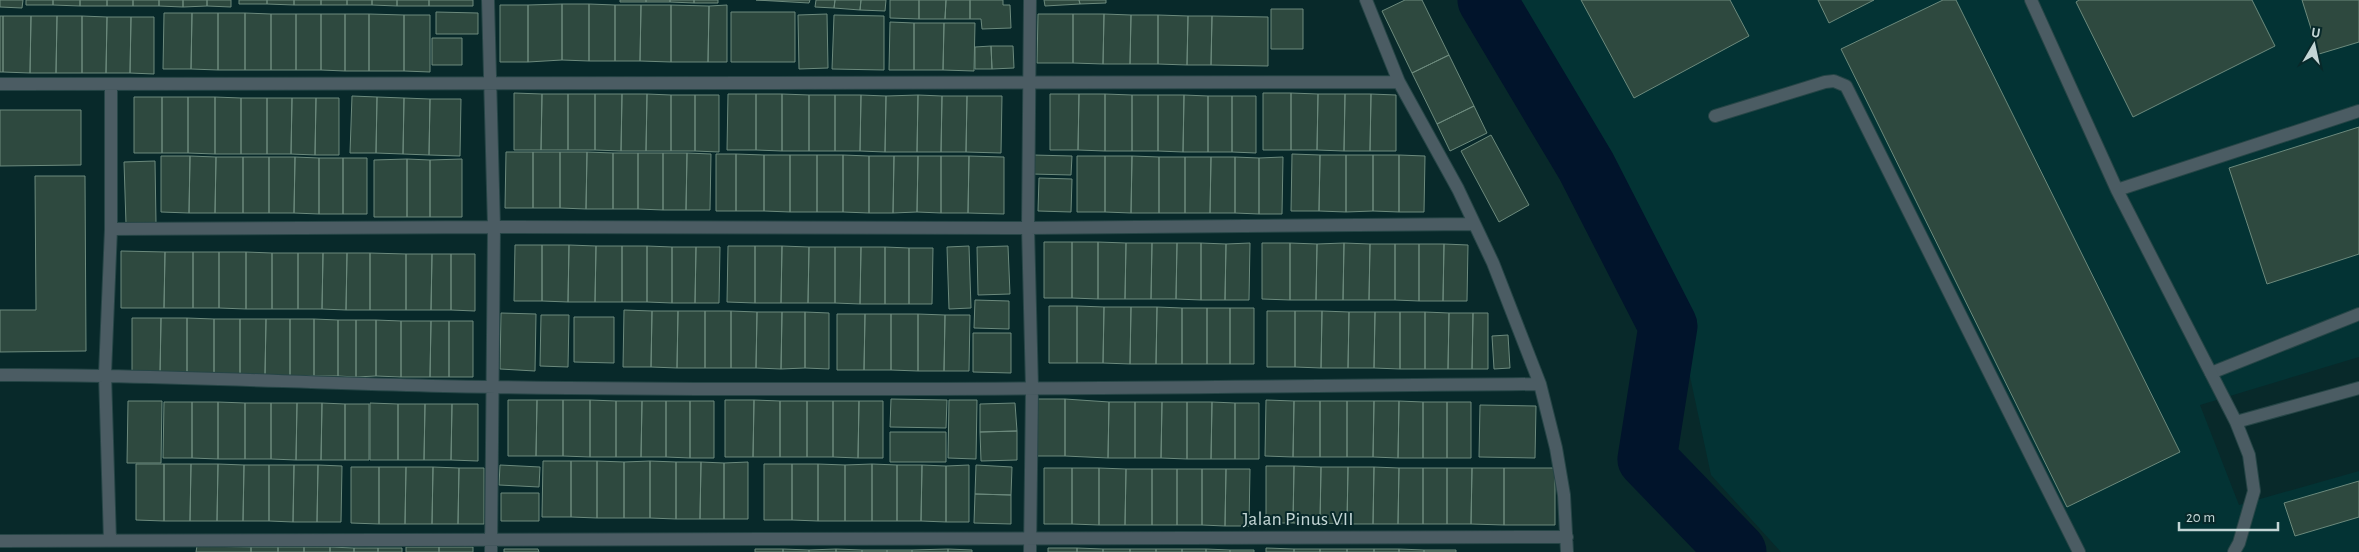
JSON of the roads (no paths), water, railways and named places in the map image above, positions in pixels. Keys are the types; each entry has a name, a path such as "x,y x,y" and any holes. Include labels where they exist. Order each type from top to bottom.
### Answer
{"street":[{"path":"488,0 494,227 491,552"},
{"path":"1030,0 1031,83 1028,228 1032,388 1030,552"},
{"path":"1366,0 1399,82 1458,188 1493,263 1540,384 1556,448 1564,495 1567,552"},
{"path":"2031,0 2117,190 2236,422 2249,455 2254,490 2239,543 2234,552"},
{"path":"0,84 1399,82"},
{"path":"1715,116 1825,82 1834,82 1846,86 2080,552"},
{"path":"110,541 105,374 111,229 111,84"},
{"path":"2117,190 2359,111"},
{"path":"111,229 494,227 1028,228 1474,224"},
{"path":"2211,373 2359,314"},
{"path":"0,375 105,374 494,387 1032,388 1540,384"},
{"path":"2236,422 2359,388"},
{"name":"Jalan Pinus VII","path":"0,541 490,538 1030,539 1567,537"}],"waterway":[{"path":"1487,0 1586,166 1668,326 1647,459 1737,552"}]}
